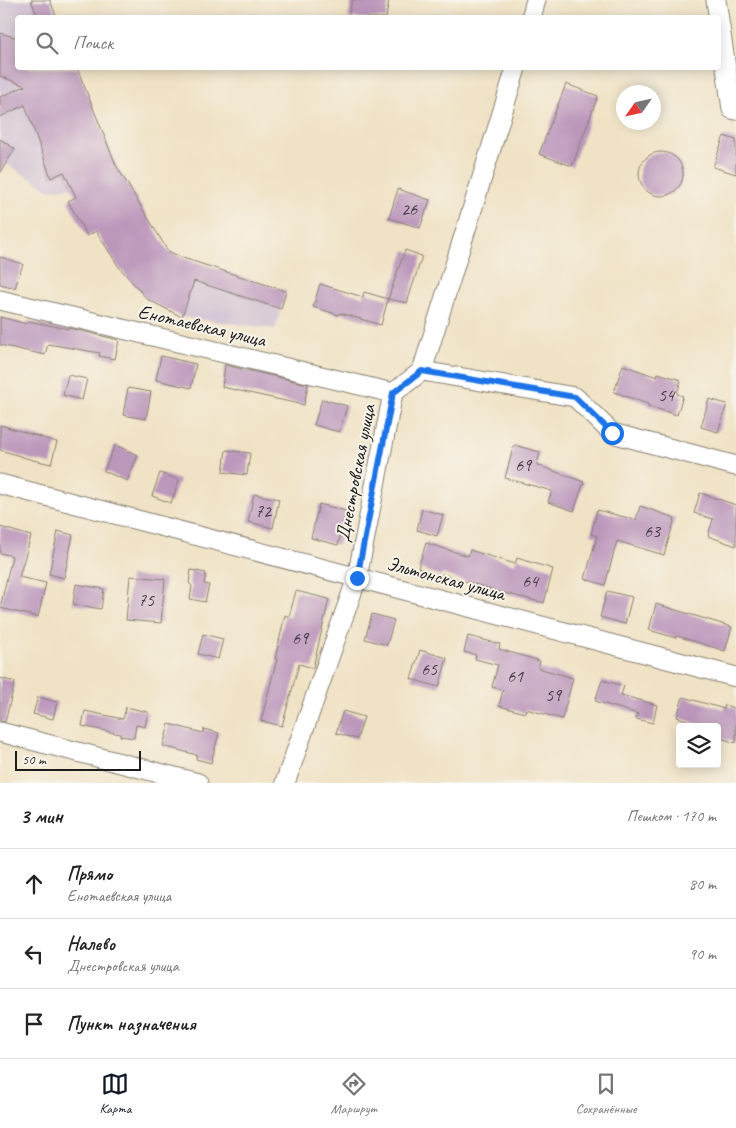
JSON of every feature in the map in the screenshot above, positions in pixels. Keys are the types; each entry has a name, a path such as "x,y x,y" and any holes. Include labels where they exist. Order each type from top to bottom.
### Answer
{"street":[{"path":"532,15 536,0"},
{"path":"716,0 718,15"},
{"path":"721,34 732,109 736,110"},
{"path":"515,70 422,371 575,397 612,433 736,466"},
{"name":"Енотаевская улица","path":"0,300 393,393"},
{"name":"Днестровская улица","path":"285,783 357,578 393,393 422,371"},
{"name":"Эльтонская улица","path":"0,484 736,677"},
{"path":"0,732 198,783"}],"shaded area":[{"path":"0,0 51,0 57,15 15,15 15,70 78,70 116,165 168,251 183,258 286,291 275,329 182,317 147,299 119,267 96,231 87,236 68,201 76,196 71,187 50,190 0,160"}],"building":[{"path":"31,0 50,0 56,15 37,15"},
{"path":"352,0 389,0 386,15 349,15"},
{"path":"0,33 15,37 15,70 78,70 116,165 168,251 183,258 286,291 281,309 194,281 182,317 147,299 119,267 96,231 87,236 68,201 76,197 64,172 51,178 25,105 0,117 0,97 25,86 0,76"},
{"path":"566,84 598,96 572,166 539,154"},
{"path":"724,136 736,140 736,174 713,167"},
{"path":"0,139 15,149 0,173"},
{"path":"661,152 673,156 679,162 683,174 679,186 673,192 661,196 649,192 643,186 639,174 643,162 649,156"},
{"path":"398,189 430,200 420,228 389,218"},
{"path":"405,250 422,256 407,303 388,299"},
{"path":"0,257 23,264 15,288 0,284"},
{"path":"320,284 363,297 364,292 388,299 381,325 313,307"},
{"path":"0,317 27,324 28,321 69,328 119,340 115,359 99,356 100,353 48,344 45,355 0,345"},
{"path":"161,356 196,364 191,388 156,380"},
{"path":"225,365 308,384 304,405 222,387"},
{"path":"623,365 657,377 658,373 681,380 677,394 683,396 677,415 614,392"},
{"path":"68,375 87,379 82,400 63,395"},
{"path":"128,388 151,392 146,419 123,415"},
{"path":"322,399 347,406 339,432 314,425"},
{"path":"709,399 727,404 718,432 701,427"},
{"path":"0,425 57,442 51,464 0,450"},
{"path":"115,445 138,455 127,481 104,471"},
{"path":"514,445 540,452 537,465 584,482 574,511 548,502 552,491 505,478"},
{"path":"226,450 250,453 247,475 223,472"},
{"path":"160,473 179,480 171,503 152,496"},
{"path":"700,493 736,505 736,546 708,536 713,519 694,513"},
{"path":"254,494 279,499 273,528 248,522"},
{"path":"319,504 346,511 338,545 311,538"},
{"path":"640,506 675,518 664,555 617,541 605,585 585,579 597,536 591,534 597,510 636,520"},
{"path":"422,509 443,515 437,536 417,530"},
{"path":"0,527 31,536 19,577 46,583 38,617 0,608 12,556 0,553"},
{"path":"58,531 73,535 64,578 49,574"},
{"path":"426,543 468,556 470,550 515,564 517,558 553,569 544,603 442,574 441,576 418,568"},
{"path":"191,570 206,573 204,584 209,585 205,602 190,599 192,586 189,583"},
{"path":"130,576 165,579 161,623 126,620"},
{"path":"76,584 104,589 101,609 73,604"},
{"path":"296,591 329,599 313,668 299,664 282,726 261,721 277,659 275,659 285,615 289,617"},
{"path":"607,591 632,597 625,624 600,617"},
{"path":"656,604 732,627 725,651 677,636 676,638 649,630"},
{"path":"372,614 394,620 387,645 365,639"},
{"path":"203,634 223,639 218,659 198,654"},
{"path":"468,636 500,644 499,649 540,661 538,668 573,678 562,719 526,709 525,713 499,706 503,690 492,687 498,665 475,659 476,655 464,652"},
{"path":"420,650 447,658 439,687 411,679"},
{"path":"0,678 15,682 5,722 0,721"},
{"path":"602,680 624,686 621,695 657,705 653,723 636,719 638,714 595,701"},
{"path":"38,697 57,702 53,719 33,714"},
{"path":"683,697 724,709 725,705 736,709 736,743 721,738 721,723 696,723 677,717"},
{"path":"126,707 148,712 145,727 136,725 134,738 82,726 85,711 123,719"},
{"path":"343,711 364,717 357,739 336,733"},
{"path":"169,724 203,733 204,729 219,733 211,763 196,759 197,755 163,746"}],"route":[{"path":"357,578 393,393 422,371 575,397 612,433"}]}
